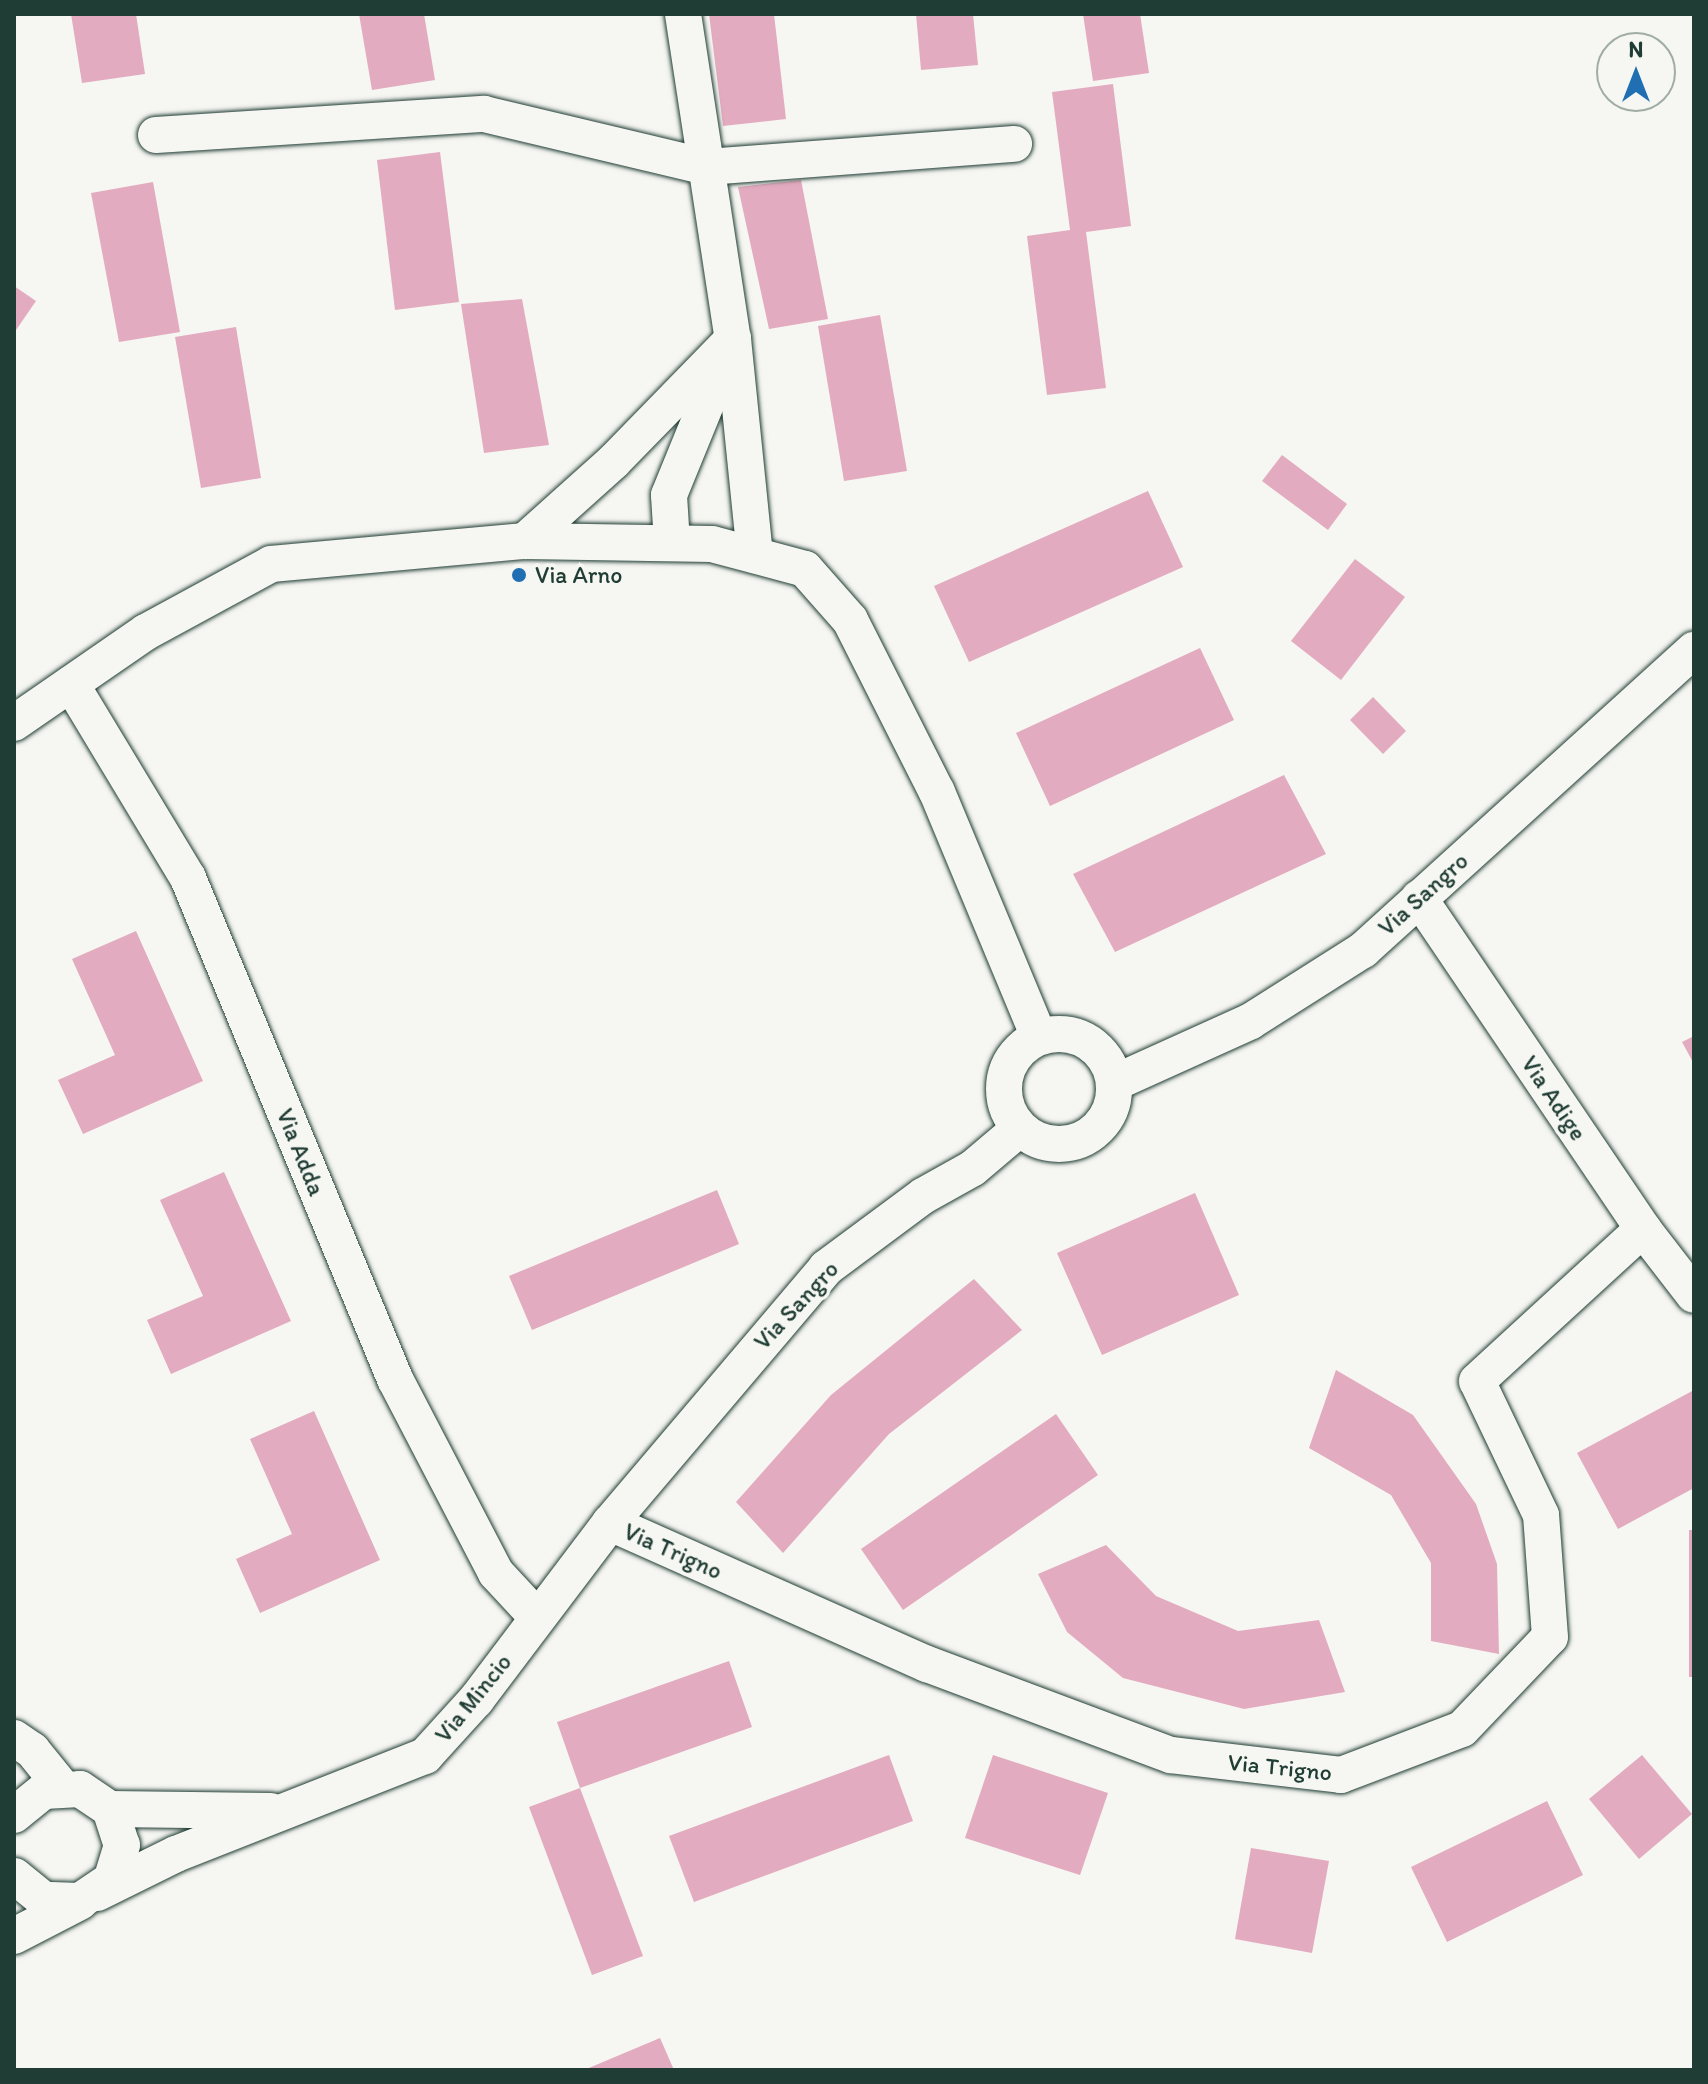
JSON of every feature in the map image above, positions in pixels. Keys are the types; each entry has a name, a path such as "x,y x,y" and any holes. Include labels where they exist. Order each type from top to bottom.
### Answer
{"street":[{"path":"683,14 733,339 755,555"},
{"path":"156,135 484,114 707,167 1014,144"},
{"path":"525,541 613,462 733,339"},
{"path":"672,543 669,495 733,339"},
{"path":"14,723 146,632 271,564 525,541 712,544 805,569 850,620 937,792 1039,1037"},
{"name":"Via Sangro","path":"1114,1083 1251,1021 1363,950 1694,650"},
{"name":"Via Adda","path":"71,684 188,878 395,1379 496,1573 536,1616"},
{"name":"Via Adige","path":"1419,898 1643,1229 1694,1295"},
{"path":"1057,1034 1087,1042 1106,1060 1114,1083 1106,1119 1085,1139 1057,1145 1019,1129 1004,1102 1005,1074 1020,1049 1039,1037 1057,1034"},
{"name":"Via Sangro","path":"610,1523 826,1268 923,1196 973,1168 1019,1129"},
{"name":"Via Trigno","path":"610,1523 927,1664 1171,1755 1341,1775 1462,1729 1550,1637 1541,1515 1477,1381 1643,1229"},
{"name":"Via Mincio","path":"14,1936 176,1854 425,1756 476,1700 536,1616 610,1523"},
{"path":"14,1738 32,1750 62,1787"},
{"path":"14,1813 28,1799 62,1787 80,1789 110,1809 122,1845 119,1863 89,1897 44,1900 14,1876"},
{"name":"Via Mincio","path":"110,1809 289,1812"}],"building":[{"path":"71,14 136,14 145,74 82,83"},
{"path":"359,14 424,14 435,80 372,90"},
{"path":"709,14 774,14 786,119 723,126"},
{"path":"916,14 973,14 978,65 921,70"},
{"path":"1083,14 1140,14 1149,73 1093,81"},
{"path":"1113,84 1131,226 1086,232 1106,388 1047,395 1027,236 1070,230 1052,92"},
{"path":"440,152 459,302 395,310 377,160"},
{"path":"801,180 828,319 769,329 738,187"},
{"path":"153,182 180,332 119,342 91,193"},
{"path":"14,286 36,301 14,333"},
{"path":"522,299 549,445 484,453 461,304"},
{"path":"880,315 907,471 844,481 818,326"},
{"path":"236,327 261,478 201,488 175,337"},
{"path":"1282,455 1347,504 1328,530 1262,481"},
{"path":"1148,491 1183,567 969,662 934,586"},
{"path":"1355,559 1405,597 1341,680 1291,641"},
{"path":"1200,648 1234,720 1050,806 1016,733"},
{"path":"1373,697 1406,731 1383,754 1350,720"},
{"path":"1284,775 1326,854 1115,952 1073,874"},
{"path":"136,931 203,1081 83,1134 58,1080 115,1055 72,959"},
{"path":"1694,1036 1694,1064 1682,1042"},
{"path":"224,1172 291,1321 171,1374 147,1320 203,1296 160,1200"},
{"path":"717,1190 739,1244 532,1330 509,1276"},
{"path":"1195,1193 1239,1295 1102,1355 1057,1253"},
{"path":"974,1279 1022,1330 889,1434 783,1553 736,1502 831,1395"},
{"path":"1336,1370 1413,1415 1476,1504 1497,1564 1499,1654 1431,1641 1431,1563 1391,1495 1309,1448"},
{"path":"1694,1390 1694,1488 1618,1529 1577,1453"},
{"path":"314,1411 380,1560 260,1613 236,1559 292,1534 250,1439"},
{"path":"1056,1414 1098,1475 903,1610 861,1549"},
{"path":"1689,1530 1694,1530 1694,1677 1689,1677"},
{"path":"1106,1545 1156,1596 1238,1631 1319,1620 1345,1692 1244,1709 1123,1678 1067,1632 1038,1574"},
{"path":"729,1661 752,1727 580,1788 557,1722"},
{"path":"889,1755 913,1821 694,1902 669,1836"},
{"path":"993,1755 1108,1793 1080,1875 965,1838"},
{"path":"1642,1755 1692,1814 1639,1859 1589,1799"},
{"path":"580,1788 643,1956 592,1975 529,1807"},
{"path":"1547,1801 1583,1875 1447,1942 1411,1867"},
{"path":"1251,1848 1329,1861 1312,1953 1235,1939"},
{"path":"660,2038 674,2070 584,2070"}],"place":[{"name":"Via Arno","path":"519,575"}]}
